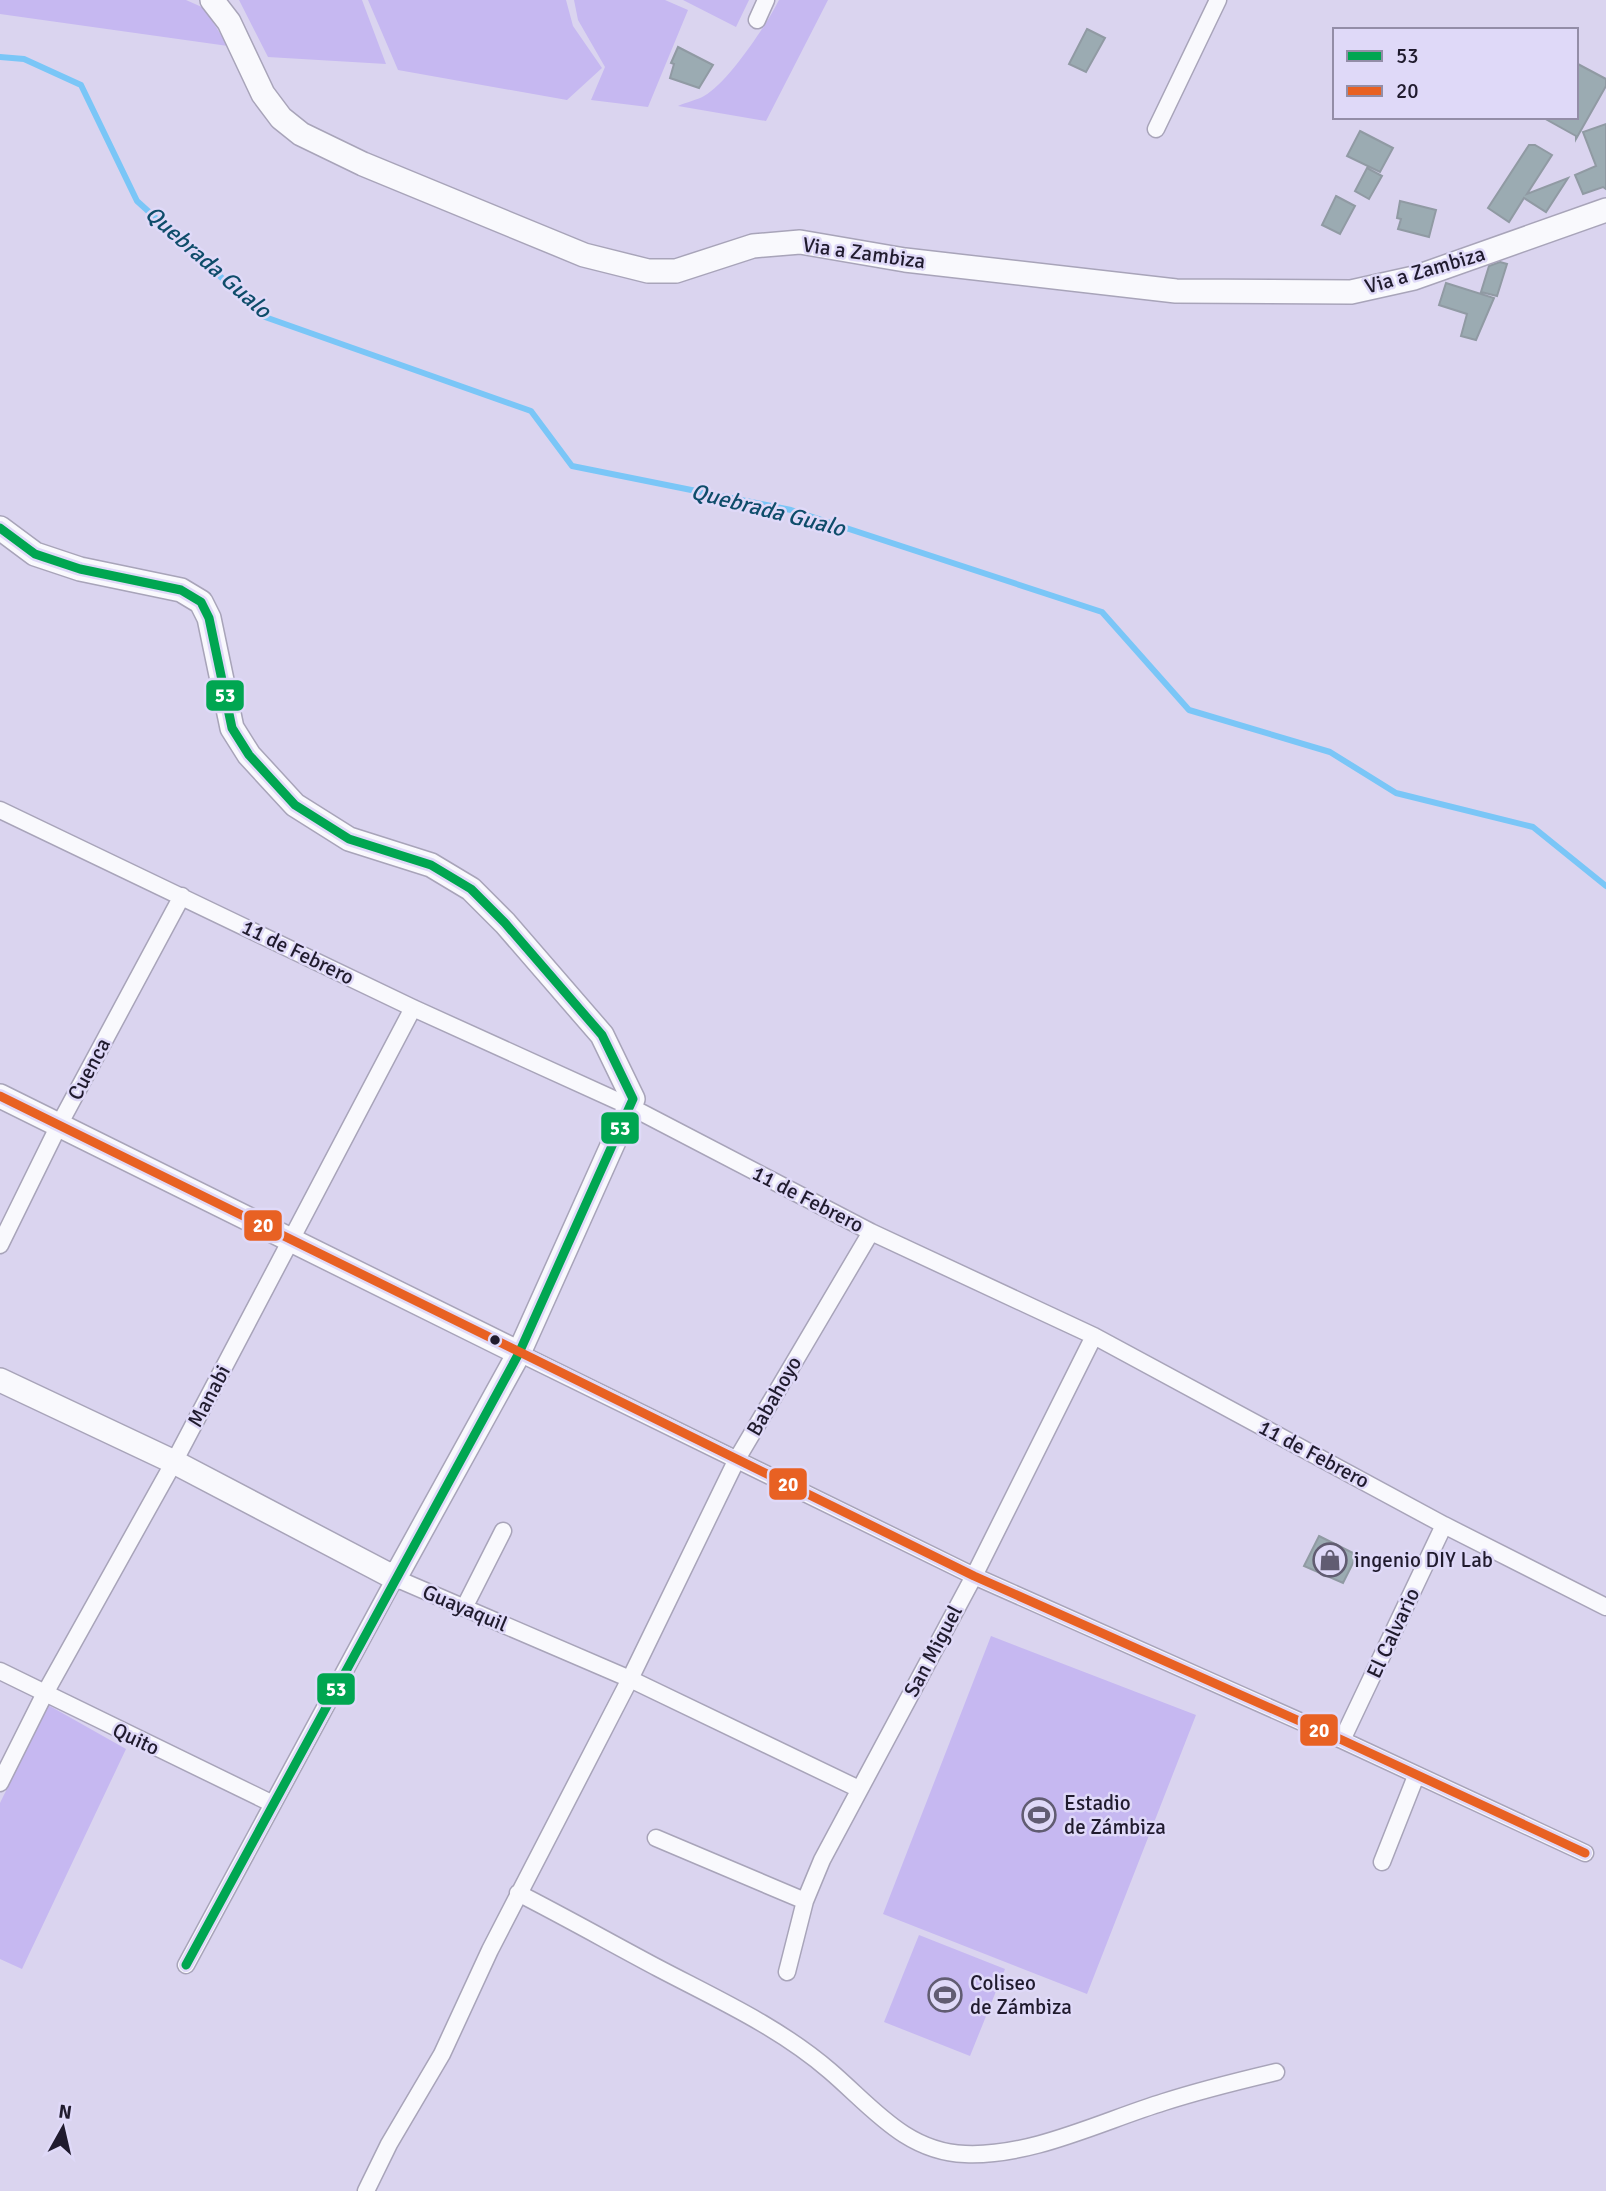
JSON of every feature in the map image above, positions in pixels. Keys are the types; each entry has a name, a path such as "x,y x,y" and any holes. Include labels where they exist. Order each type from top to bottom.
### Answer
{"street":[{"name":"Via a Zambiza","path":"212,0 229,22 262,94 281,118 301,134 363,164 584,255 648,271 676,271 753,246 800,242 905,260 1176,291 1351,292 1414,278 1606,210"},
{"path":"757,20 766,0"},
{"path":"1157,130 1218,0"},
{"path":"0,528 34,554 80,569 181,590 201,602 209,618 232,728 249,755 295,805 349,839 431,865 471,889 505,923 602,1035 633,1099 519,1353 186,1965"},
{"name":"11 de Febrero","path":"0,810 414,1008 631,1107 871,1232 1094,1336 1444,1525 1606,1606"},
{"name":"Cuenca","path":"0,1245 59,1125 182,896"},
{"name":"Manabi","path":"0,1783 44,1695 174,1462 414,1008"},
{"path":"0,1096 974,1576 1342,1740 1585,1853"},
{"name":"Babahoyo","path":"366,2191 389,2144 442,2054 518,1894 630,1679 737,1459 871,1232"},
{"name":"San Miguel","path":"787,1972 805,1900 822,1860 974,1576 1094,1336"},
{"name":"Guayaquil","path":"0,1380 174,1462 395,1578 630,1679 859,1789"},
{"name":"El Calvario","path":"1342,1740 1444,1525"},
{"path":"464,1608 503,1531"},
{"name":"Quito","path":"0,1671 44,1695 273,1804"},
{"path":"1382,1862 1416,1776"},
{"path":"656,1838 805,1900"},
{"path":"518,1894 727,2002 811,2056 897,2131 913,2142 936,2151 967,2155 1003,2151 1099,2126 1214,2087 1276,2072"}],"shaded area":[{"path":"0,0 186,0 204,8 228,46 0,14"},
{"path":"239,0 362,0 386,64 268,57"},
{"path":"368,0 566,0 573,26 602,68 567,100 398,70"},
{"path":"574,0 665,0 688,10 648,107 591,100 605,67 578,20"},
{"path":"683,0 749,0 736,27"},
{"path":"779,0 828,0 766,121 678,106 704,96 724,79 766,23"},
{"name":"Estadio de Zámbiza","path":"991,1636 1196,1715 1087,1994 883,1914"},
{"path":"48,1705 126,1749 22,1969 0,1959 0,1803"},
{"name":"Coliseo de Zámbiza","path":"919,1935 1005,1969 970,2056 884,2022"}],"building":[{"path":"1087,29 1105,38 1086,72 1069,64"},
{"path":"678,47 713,65 699,88 670,78 674,64 671,63"},
{"path":"1578,64 1606,79 1606,86 1576,139 1576,136 1546,119 1578,119"},
{"path":"1606,124 1606,189 1603,187 1583,194 1575,175 1596,166 1583,132"},
{"path":"1360,131 1393,148 1380,172 1347,156"},
{"path":"1529,145 1535,145 1552,155 1527,194 1568,178 1546,212 1524,198 1509,222 1488,208"},
{"path":"1367,168 1382,176 1369,199 1355,191"},
{"path":"1336,196 1355,206 1340,234 1322,225"},
{"path":"1400,201 1436,210 1429,237 1398,229 1401,219 1397,218"},
{"path":"1500,262 1507,264 1497,296 1481,292 1489,266"},
{"path":"1446,283 1494,298 1476,340 1461,336 1467,314 1439,305"},
{"name":"ingenio DIY Lab","path":"1319,1536 1357,1555 1343,1583 1304,1566"}],"waterway":[{"name":"Quebrada Gualo","path":"0,57 24,59 81,85 137,201 265,317 531,411 572,466 791,510 1102,612 1189,710 1330,752 1396,793 1533,827 1606,886"}],"transit line":[{"name":"53","path":"0,528 35,554 80,569 181,590 201,602 209,618 232,728 249,755 295,805 349,839 431,865 471,889 505,923 602,1035 633,1099 519,1353 186,1965"},
{"name":"20","path":"0,1096 974,1576 1342,1740 1585,1853"}],"place":[{"name":"ingenio DIY Lab","path":"1330,1560"},
{"name":"Estadio de Zámbiza","path":"1039,1815"},
{"name":"Coliseo de Zámbiza","path":"945,1995"}]}
